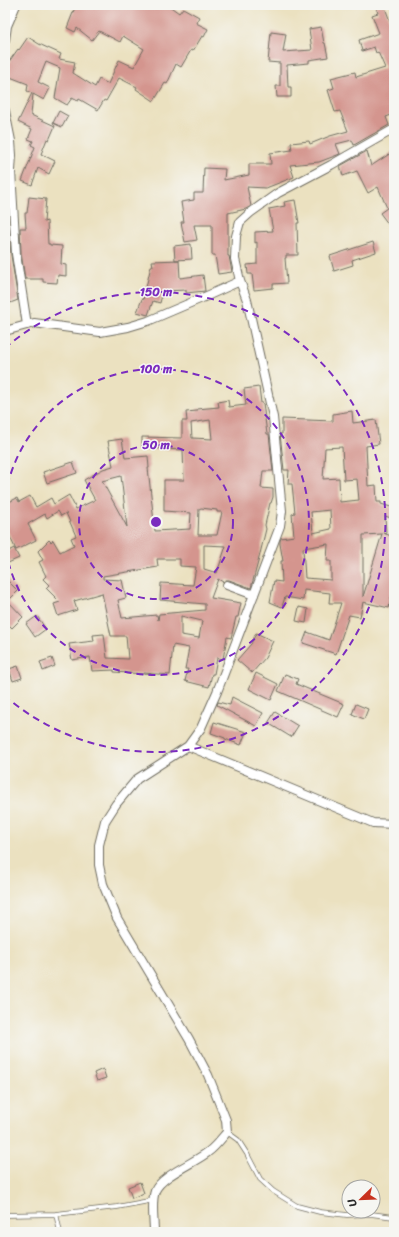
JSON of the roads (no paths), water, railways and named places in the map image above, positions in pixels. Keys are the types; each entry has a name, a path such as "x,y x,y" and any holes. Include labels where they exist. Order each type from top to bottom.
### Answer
{"street":[{"path":"5,40 7,26 16,5"},
{"path":"5,111 12,141 11,171 16,254 26,325"},
{"path":"154,1232 154,1200 156,1191 172,1174 209,1152 226,1132 226,1120 208,1075 189,1039 117,918 103,884 99,865 98,845 105,821 116,804 137,779 188,746 201,728 217,692 280,526 282,510 273,417 247,300 240,281 235,259 236,236 240,222 278,193 394,129"},
{"path":"5,331 34,323 100,332 128,327 155,318 240,281"},
{"path":"227,585 254,595"},
{"path":"188,746 373,823 394,824"}],"lane":[{"path":"226,1132 238,1140 260,1179 273,1191 297,1206 320,1212 347,1215 371,1214 394,1217"},
{"path":"5,1215 56,1214 117,1207 154,1200"},
{"path":"56,1214 60,1232"}]}
